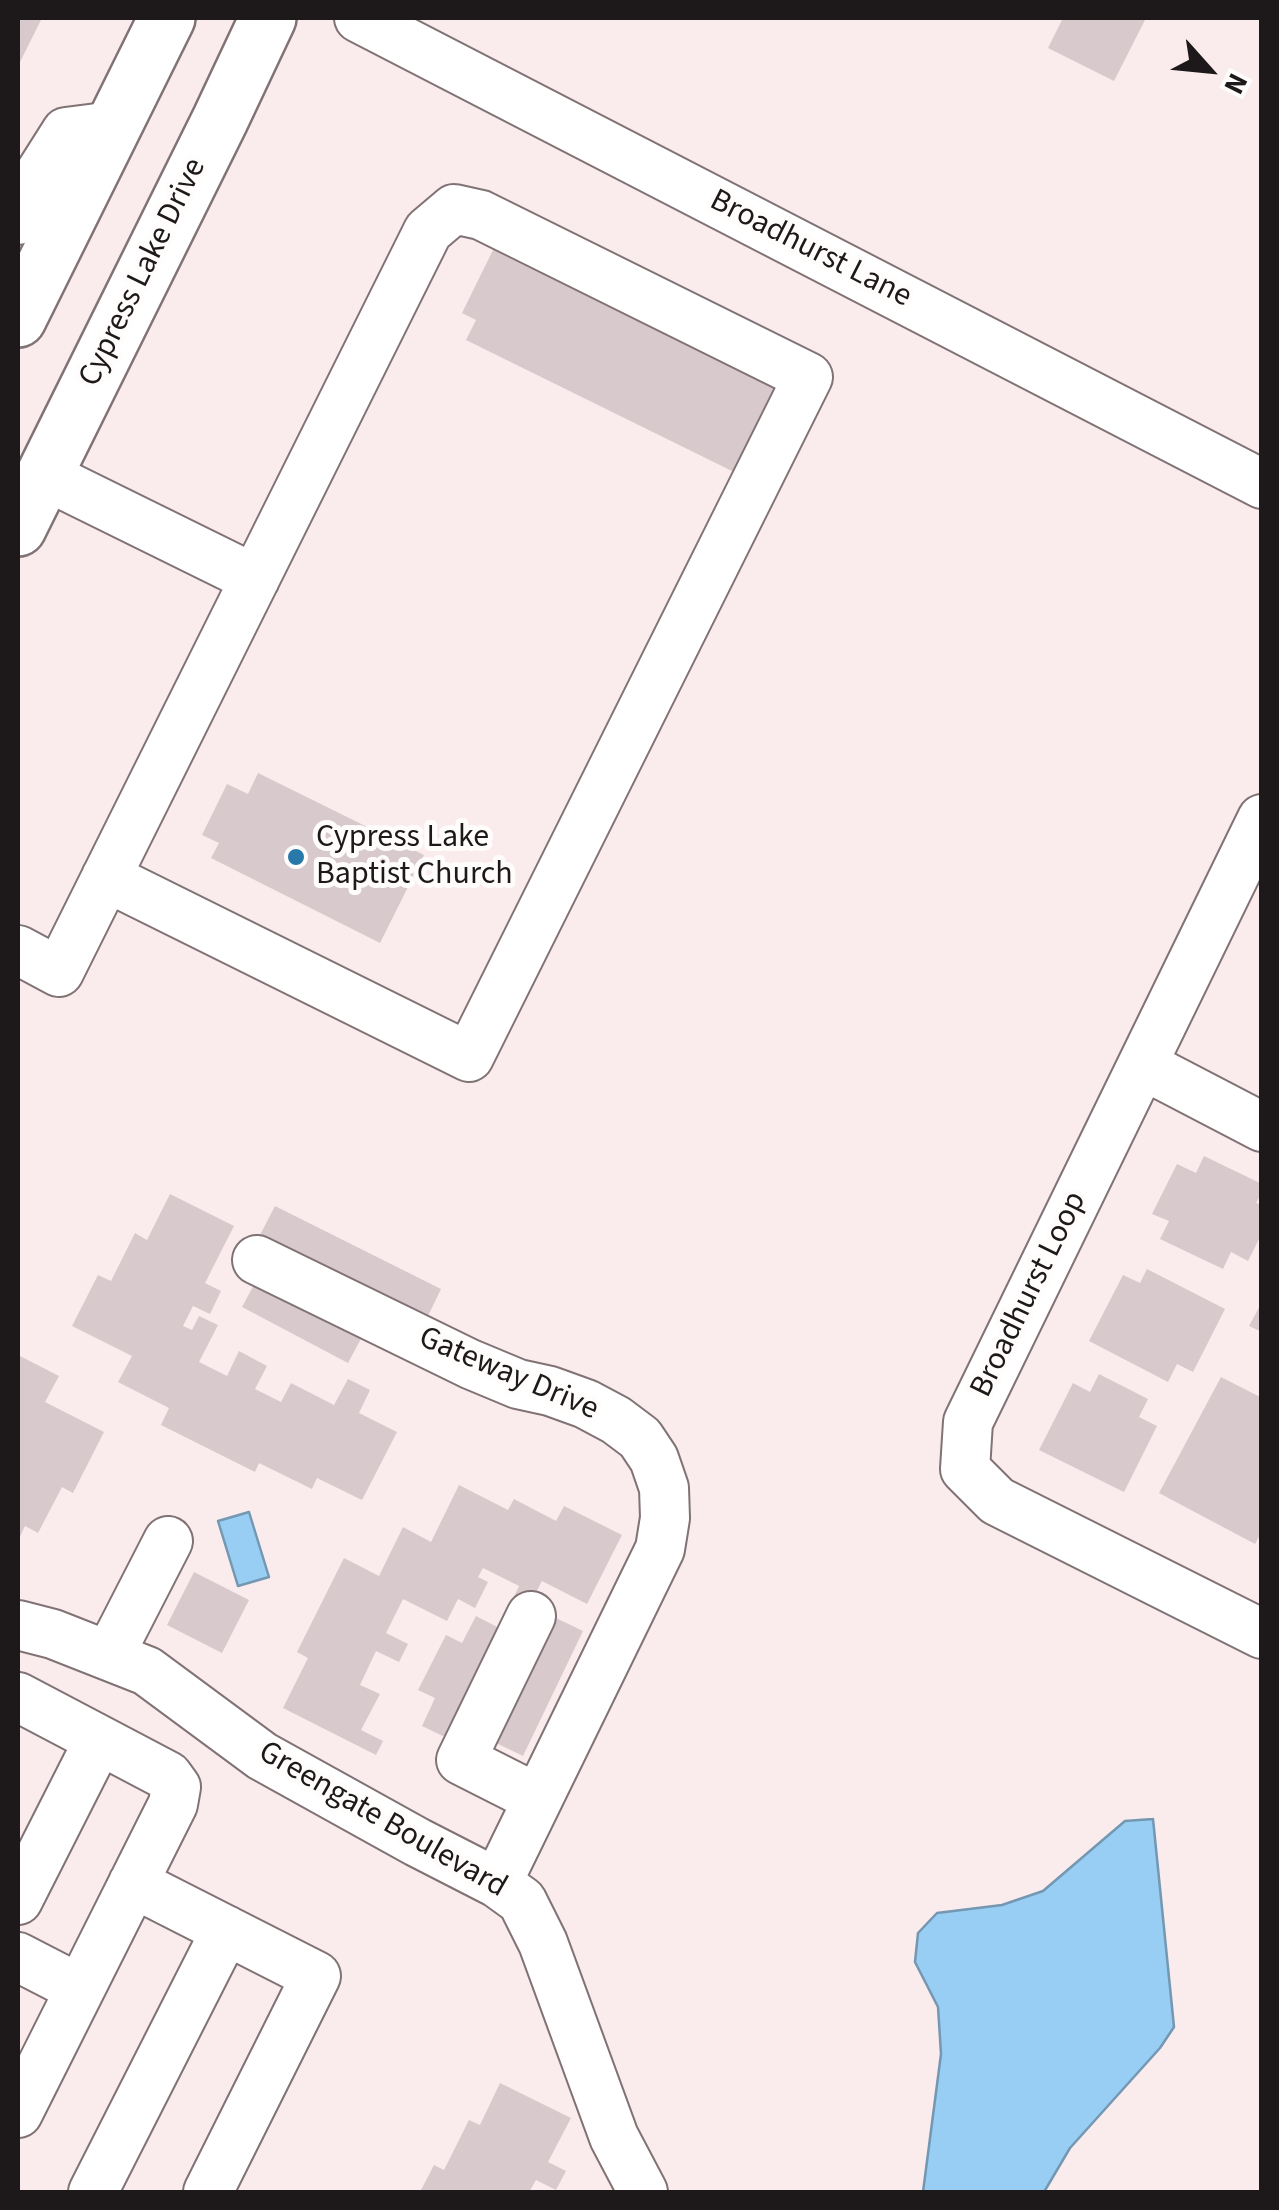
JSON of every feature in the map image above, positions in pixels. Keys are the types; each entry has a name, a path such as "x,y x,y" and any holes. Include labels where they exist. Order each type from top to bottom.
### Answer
{"main road":[{"path":"18,319 166,18"},
{"name":"Cypress Lake Drive","path":"18,528 268,18"}],"street":[{"name":"Broadhurst Lane","path":"359,18 1262,484"},
{"path":"18,220 40,173 66,132 113,126"},
{"path":"18,950 58,972 428,231 454,209 480,215 808,378 469,1057 106,877"},
{"path":"44,475 255,579"},
{"name":"Broadhurst Loop","path":"1262,819 968,1422 965,1469 997,1502 1262,1634"},
{"path":"1144,1065 1262,1127"},
{"name":"Gateway Drive","path":"258,1260 470,1364 518,1384 586,1404 640,1438 654,1459 664,1488 660,1548 496,1883"},
{"path":"109,1656 168,1541"},
{"path":"531,1616 461,1760 538,1798"},
{"name":"Greengate Boulevard","path":"18,1625 53,1634 147,1671 262,1756 496,1883 522,1901 543,1943 614,2138 643,2192"},
{"path":"18,1697 168,1776 176,1787 173,1804 18,2113"},
{"path":"18,1900 100,1740"},
{"path":"133,1883 316,1976 208,2192"},
{"path":"92,2192 226,1930"},
{"path":"18,1957 80,1990"}],"water":[{"path":"249,1512 269,1577 238,1586 218,1521"},
{"path":"1153,1819 1174,2027 1160,2048 1070,2148 1044,2192 923,2192 941,2054 938,2007 915,1962 918,1933 937,1913 1002,1905 1043,1891 1125,1821"}],"building":[{"path":"18,18 42,18 18,66"},
{"path":"1063,18 1146,18 1114,81 1048,48"},
{"path":"493,250 779,391 738,474 466,340 476,320 462,313"},
{"path":"258,773 424,855 380,943 211,858 219,843 202,835 227,784 248,794"},
{"path":"1204,1156 1262,1184 1256,1203 1262,1205 1262,1233 1248,1261 1231,1252 1223,1269 1160,1239 1169,1221 1152,1214 1177,1164 1196,1173"},
{"path":"170,1194 234,1226 205,1283 221,1291 210,1314 193,1306 183,1326 192,1330 199,1316 218,1325 199,1362 227,1376 239,1351 267,1366 255,1389 281,1402 291,1383 334,1405 348,1379 370,1390 359,1413 397,1432 362,1500 317,1478 312,1489 259,1463 255,1472 161,1425 169,1408 118,1382 132,1356 72,1326 98,1275 111,1281 135,1233 147,1240"},
{"path":"275,1206 441,1289 427,1318 260,1235"},
{"path":"1147,1269 1225,1309 1193,1372 1177,1364 1168,1382 1089,1341 1123,1275 1140,1283"},
{"path":"257,1279 363,1335 348,1363 242,1307"},
{"path":"1262,1302 1262,1332 1249,1326"},
{"path":"18,1355 59,1376 45,1402 104,1432 73,1493 62,1487 38,1533 25,1526 18,1541"},
{"path":"1099,1374 1148,1399 1139,1417 1157,1426 1124,1492 1039,1450 1073,1383 1090,1392"},
{"path":"1221,1377 1262,1398 1262,1531 1255,1544 1159,1493"},
{"path":"459,1485 508,1510 514,1499 556,1521 564,1506 622,1535 587,1604 542,1581 529,1606 513,1599 519,1586 483,1568 478,1577 488,1582 475,1608 458,1599 447,1621 403,1599 386,1633 408,1644 399,1662 376,1651 360,1685 380,1694 361,1730 383,1741 376,1755 283,1708 308,1658 297,1652 344,1558 379,1576 403,1527 431,1542"},
{"path":"194,1572 249,1600 222,1653 167,1625"},
{"path":"476,1616 503,1630 449,1739 422,1726 435,1698 418,1690 446,1635 462,1643"},
{"path":"556,1618 583,1631 523,1756 496,1743"},
{"path":"500,2083 571,2118 548,2162 566,2171 556,2190 536,2180 529,2192 420,2192 434,2165 444,2170 469,2120 480,2125"}],"place":[{"name":"Cypress Lake Baptist Church","path":"296,857"}]}
